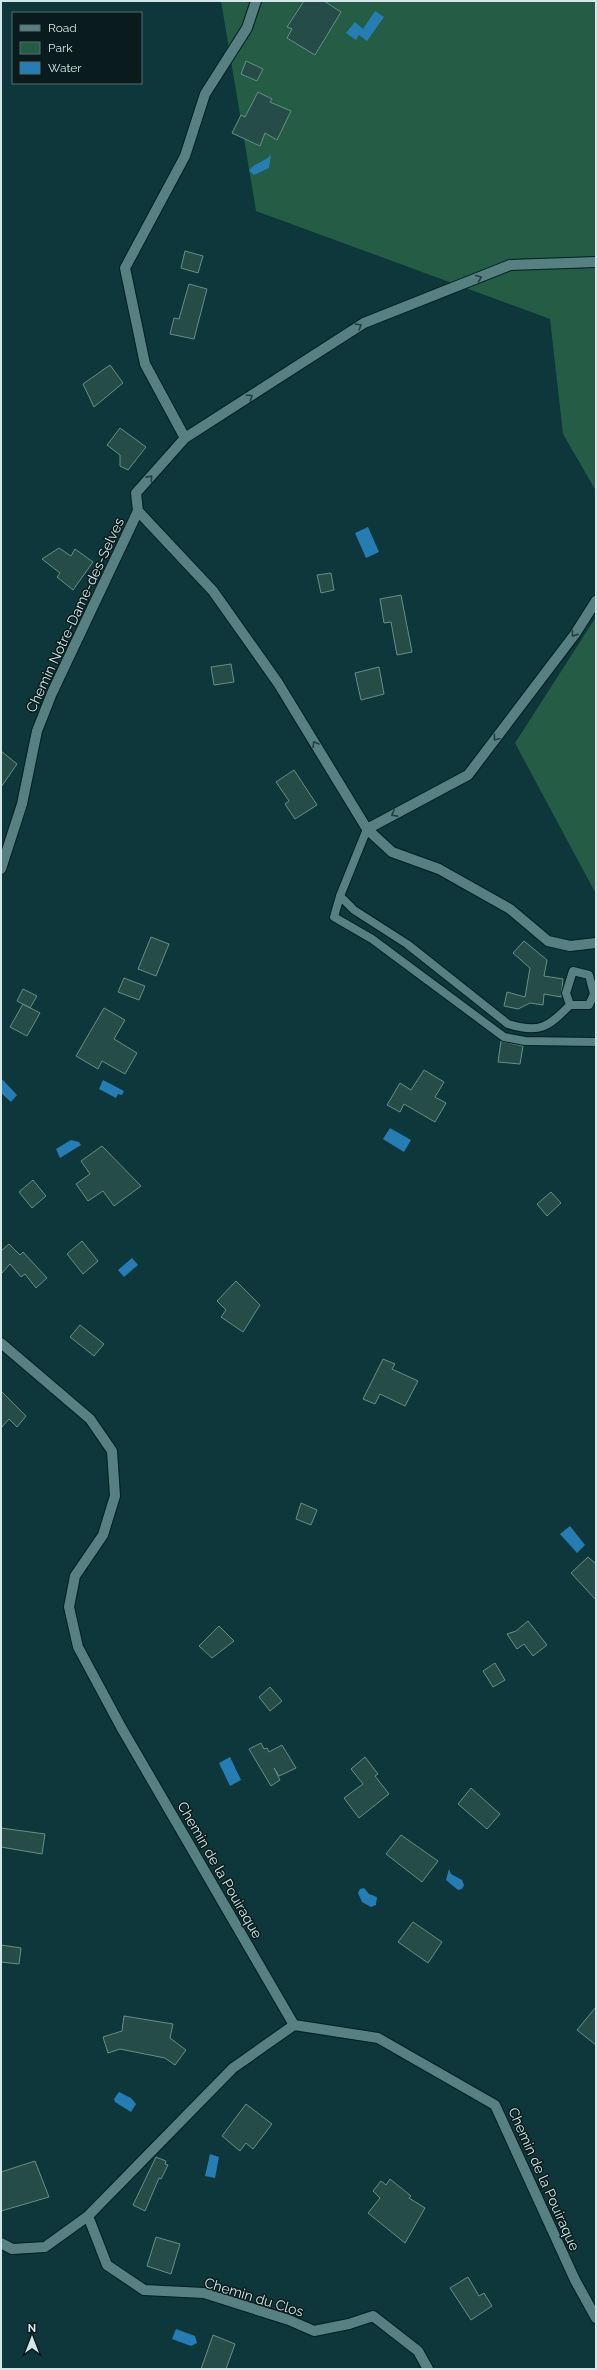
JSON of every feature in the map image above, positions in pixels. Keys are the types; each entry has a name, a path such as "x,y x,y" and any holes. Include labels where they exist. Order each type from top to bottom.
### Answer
{"street":[{"path":"185,438 145,364 125,268 185,156 205,94 247,28 256,1"},
{"name":"Chemin Notre-Dame-des-Selves","path":"1,869 22,804 37,731 52,693 138,511 136,493 185,438 364,323 510,265 596,262"},
{"name":"Chemin Notre-Dame-des-Selves","path":"138,511 213,592 278,683 367,829 392,852 439,869 510,909 548,941 570,946 596,943"},
{"path":"367,829 468,775 575,634 596,602"},
{"name":"Chemin de la Pouiraque","path":"1,1344 90,1419 112,1451 115,1496 103,1536 76,1576 69,1607 78,1647 125,1734 294,2025 378,2038 495,2105 574,2280 596,2318"},
{"path":"1,2243 12,2249 45,2247 88,2216 233,2068 294,2025"},
{"name":"Chemin du Clos","path":"88,2216 106,2265 144,2290 204,2293 289,2320 314,2331 349,2324 373,2316 418,2351 428,2369"}],"lane":[{"path":"367,829 340,896 334,917 372,939 504,1037 525,1041 596,1042"},
{"path":"340,896 354,910 407,944 508,1024 518,1027 536,1028 550,1025 570,1005 589,1005 594,994 589,975 573,971 566,993 570,1005"}],"green space":[{"path":"221,1 596,1 596,491 563,434 550,319 256,211"},
{"path":"596,617 596,894 515,743"}],"water":[{"path":"375,11 384,17 367,41 359,35 356,40 346,33 355,22 363,29"},
{"path":"271,154 269,168 254,175 249,171 251,168 269,157"},
{"path":"368,527 379,552 366,558 355,533"},
{"path":"3,1080 17,1095 11,1102 1,1093 1,1081"},
{"path":"103,1080 124,1091 122,1095 118,1094 116,1098 99,1089"},
{"path":"390,1128 411,1140 404,1152 383,1139"},
{"path":"71,1140 79,1142 81,1145 60,1158 56,1149"},
{"path":"132,1258 138,1265 124,1277 118,1270"},
{"path":"570,1526 585,1545 577,1553 560,1534"},
{"path":"230,1757 241,1780 230,1786 219,1763"},
{"path":"449,1869 451,1874 462,1880 464,1885 462,1889 458,1890 446,1880"},
{"path":"364,1888 369,1894 377,1897 376,1905 371,1907 362,1902 358,1893 360,1889"},
{"path":"119,2092 131,2098 136,2104 131,2112 115,2102 114,2099"},
{"path":"210,2154 219,2157 215,2178 205,2176"},
{"path":"176,2329 195,2336 197,2343 191,2346 172,2339"}],"building":[{"path":"304,1 324,1 341,12 315,55 287,38 292,29 287,27"},
{"path":"246,61 263,69 257,81 241,74"},
{"path":"258,92 272,99 270,102 291,111 277,140 265,133 260,146 232,133 241,115 245,117"},
{"path":"185,251 203,256 198,273 181,268"},
{"path":"189,284 207,289 194,339 170,334 174,318 179,319"},
{"path":"110,365 123,383 94,407 83,384"},
{"path":"120,428 146,447 128,470 120,466 120,455 107,445"},
{"path":"59,548 71,556 75,549 93,562 73,590 57,577 60,573 42,559"},
{"path":"331,573 334,590 321,593 317,575"},
{"path":"401,595 412,652 397,655 391,622 384,623 380,599"},
{"path":"231,664 234,682 214,685 211,667"},
{"path":"379,667 384,694 361,700 355,673"},
{"path":"1,751 17,764 1,787"},
{"path":"294,770 317,805 295,819 285,804 289,801 276,782"},
{"path":"151,937 169,944 156,976 138,969"},
{"path":"524,941 547,960 544,976 563,979 561,997 544,994 543,1005 530,1003 518,1009 504,1006 507,992 525,997 530,968 513,953"},
{"path":"124,978 145,986 139,1000 118,992"},
{"path":"23,989 37,996 30,1008 17,1001"},
{"path":"23,1004 40,1013 27,1036 10,1027"},
{"path":"104,1008 125,1020 114,1039 137,1053 125,1074 102,1061 98,1069 76,1056"},
{"path":"501,1041 523,1046 520,1064 498,1062"},
{"path":"424,1070 444,1082 435,1097 446,1103 435,1122 404,1104 400,1112 387,1105 400,1083 411,1090"},
{"path":"102,1146 141,1186 114,1206 103,1191 88,1201 76,1184 90,1174 81,1161"},
{"path":"33,1180 46,1196 32,1208 19,1192"},
{"path":"551,1192 561,1203 547,1216 537,1204"},
{"path":"82,1241 98,1261 83,1274 67,1254"},
{"path":"9,1244 20,1255 23,1252 47,1278 36,1288 25,1274 21,1277 10,1264 1,1274 1,1251"},
{"path":"236,1281 260,1305 243,1332 221,1317 226,1310 217,1301"},
{"path":"80,1325 104,1344 94,1356 70,1337"},
{"path":"383,1359 395,1364 392,1369 418,1381 405,1406 380,1394 375,1404 363,1399"},
{"path":"1,1391 26,1416 17,1427 9,1419 1,1428"},
{"path":"301,1503 317,1510 311,1525 296,1519"},
{"path":"588,1557 596,1564 596,1600 571,1573"},
{"path":"528,1621 547,1645 533,1656 524,1644 517,1649 507,1634 516,1631"},
{"path":"219,1626 234,1641 212,1658 199,1646"},
{"path":"495,1663 505,1680 493,1687 483,1671"},
{"path":"270,1687 282,1701 270,1711 259,1697"},
{"path":"261,1743 264,1749 267,1748 269,1752 282,1745 296,1768 279,1776 274,1768 280,1780 271,1786 249,1749"},
{"path":"365,1757 378,1774 375,1776 389,1794 359,1818 344,1798 363,1784 351,1769"},
{"path":"471,1788 500,1814 487,1829 458,1804"},
{"path":"1,1828 45,1834 42,1854 1,1847"},
{"path":"401,1835 438,1861 422,1882 386,1854"},
{"path":"413,1922 442,1942 428,1963 398,1942"},
{"path":"1,1945 21,1948 19,1964 1,1962"},
{"path":"596,2007 596,2045 577,2030"},
{"path":"124,2016 173,2024 170,2038 186,2050 175,2065 165,2058 120,2049 108,2053 103,2037 122,2031"},
{"path":"246,2104 272,2124 253,2149 246,2143 240,2151 222,2136"},
{"path":"156,2157 166,2161 165,2164 168,2165 161,2179 159,2178 145,2211 133,2205"},
{"path":"35,2161 49,2197 1,2211 1,2172"},
{"path":"390,2179 411,2196 409,2198 425,2208 405,2243 368,2213 380,2198 373,2191 381,2181 386,2185"},
{"path":"156,2237 180,2244 171,2274 147,2266"},
{"path":"468,2277 479,2296 484,2293 492,2306 471,2320 450,2288"},
{"path":"213,2335 235,2344 226,2369 201,2369"}]}
